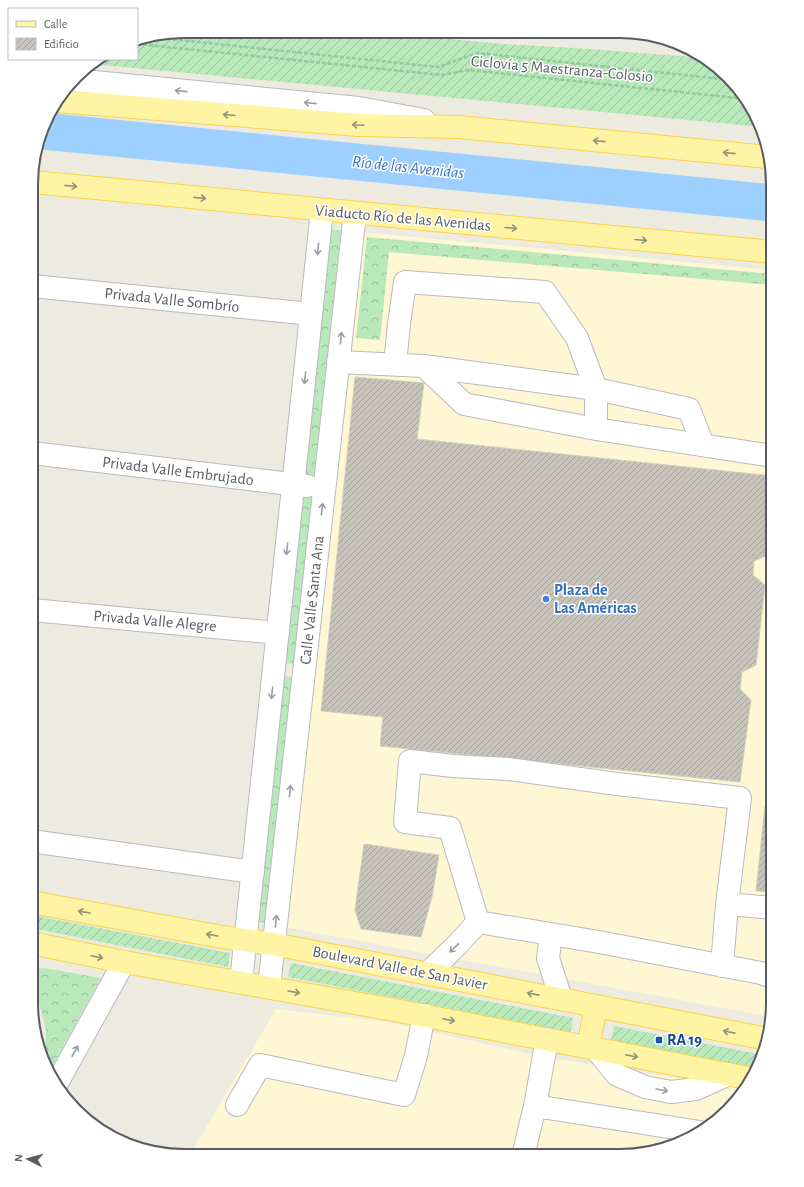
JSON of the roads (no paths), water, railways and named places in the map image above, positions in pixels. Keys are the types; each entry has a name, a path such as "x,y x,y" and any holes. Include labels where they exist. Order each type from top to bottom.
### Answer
{"main road":[{"path":"64,102 359,125 459,127 763,157"},
{"name":"Viaducto Río de las Avenidas","path":"38,183 766,251"},
{"name":"Boulevard Valle de San Javier","path":"38,903 273,944 762,1038"},
{"path":"38,944 124,962 269,987 745,1077"},
{"path":"592,1048 596,1006"}],"street":[{"path":"81,81 359,108 459,127"},
{"name":"Calle Valle Santa Ana","path":"241,982 322,210"},
{"name":"Calle Valle Santa Ana","path":"269,987 355,213"},
{"path":"395,364 405,282 545,292 577,338 596,389 596,429"},
{"name":"Privada Valle Sombrío","path":"38,287 311,314"},
{"path":"338,362 424,366 596,389 689,410 703,445"},
{"path":"424,366 464,404 596,429 766,455"},
{"name":"Privada Valle Embrujado","path":"38,454 324,488"},
{"name":"Privada Valle Alegre","path":"38,611 278,633"},
{"path":"274,666 304,668"},
{"path":"478,922 450,828 405,822 410,761 453,766 508,769 617,784 740,798 727,904 722,966"},
{"path":"38,842 253,872"},
{"path":"727,904 766,907"},
{"path":"478,922 551,934 766,975"},
{"path":"428,973 478,922"},
{"path":"551,934 548,958 561,999"},
{"path":"60,1079 124,962"},
{"path":"237,1106 260,1065 404,1095 416,1056 424,1016"},
{"path":"526,1149 547,1039"},
{"path":"592,1048 617,1075 645,1087 672,1092 696,1089 729,1074"},
{"path":"535,1106 691,1131"}],"waterway":[{"name":"Río de las Avenidas","path":"48,131 766,202"}],"place":[{"name":"Plaza de Las Américas","path":"546,599"},
{"name":"RA 19","path":"659,1040"}]}
